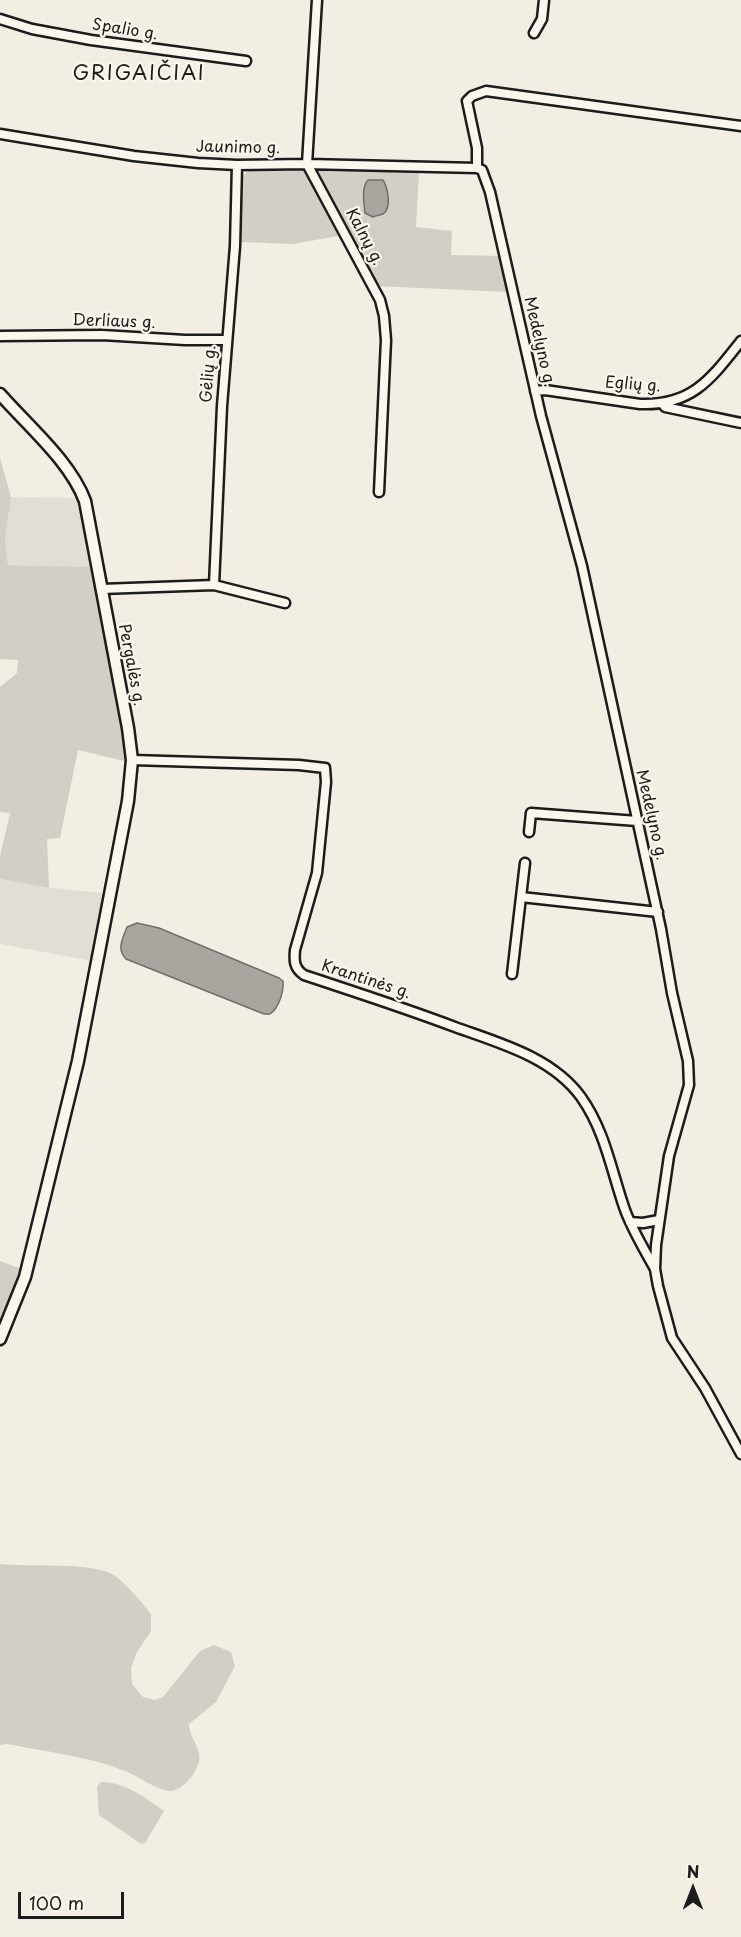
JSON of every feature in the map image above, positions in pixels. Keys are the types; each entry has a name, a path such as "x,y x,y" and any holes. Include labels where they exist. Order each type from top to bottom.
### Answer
{"main road":[{"name":"Pergalės g.","path":"0,394 64,465 82,494 88,514 132,760 128,801 78,1061 30,1258 20,1292 0,1339"}],"street":[{"path":"307,164 317,0"},
{"path":"534,33 542,19 544,0"},
{"name":"Spalio g.","path":"0,19 32,29 91,40 246,62"},
{"path":"479,169 467,101 471,96 486,91 741,126"},
{"name":"Jaunimo g.","path":"0,134 134,156 237,165 307,164 479,169"},
{"name":"Kalnų g.","path":"307,164 375,291 384,316 386,340 379,492"},
{"name":"Gėlių g.","path":"214,585 227,340 235,246 237,165"},
{"name":"Medelyno g.","path":"479,169 490,192 535,391 582,567 658,912 672,993 688,1061 688,1085 669,1156 660,1220 655,1269 661,1299 672,1338 705,1388 741,1454"},
{"name":"Derliaus g.","path":"0,336 102,335 227,340"},
{"name":"Eglių g.","path":"535,391 545,390 640,404 663,404 693,393 741,341"},
{"path":"663,404 665,407 680,411 741,423"},
{"path":"101,589 214,585 285,603"},
{"name":"Krantinės g.","path":"132,760 299,765 326,768 318,863 314,889 295,950 294,959 297,969 304,975 408,1009 517,1050 555,1072 580,1096 597,1125 611,1160 630,1222 655,1269"},
{"path":"529,832 531,813 637,821"},
{"path":"512,974 525,863"},
{"path":"521,897 658,912"},
{"path":"630,1222 643,1223 660,1220"}],"shaded area":[{"path":"250,169 419,171 416,227 452,231 451,255 501,256 509,292 376,286 349,234 293,244 239,242 241,178"},
{"path":"368,180 383,180 388,193 386,211 373,217 365,213 364,191"},
{"path":"0,458 11,497 5,540 8,565 93,567 125,732 128,762 78,750 60,838 47,839 49,888 0,879 0,856 10,813 0,812 0,687 17,673 18,660 0,659"},
{"path":"11,497 81,498 93,567 8,565 5,540"},
{"path":"0,879 49,888 105,893 93,961 0,944"},
{"path":"137,923 159,928 279,978 283,981 283,990 276,1008 270,1014 264,1014 126,959 121,951 122,939 127,927"},
{"path":"0,1261 21,1269 0,1323"},
{"path":"0,1564 89,1568 112,1574 123,1582 151,1614 151,1631 137,1652 131,1668 132,1684 143,1697 155,1700 163,1697 200,1651 214,1645 231,1652 235,1666 216,1702 189,1724 200,1756 193,1775 183,1786 166,1791 111,1766 67,1755 7,1744 0,1745"},
{"path":"101,1782 127,1788 164,1811 145,1843 141,1844 99,1815 97,1787"}],"district":[{"name":"GRIGAIČIAI","path":"139,74"}]}
